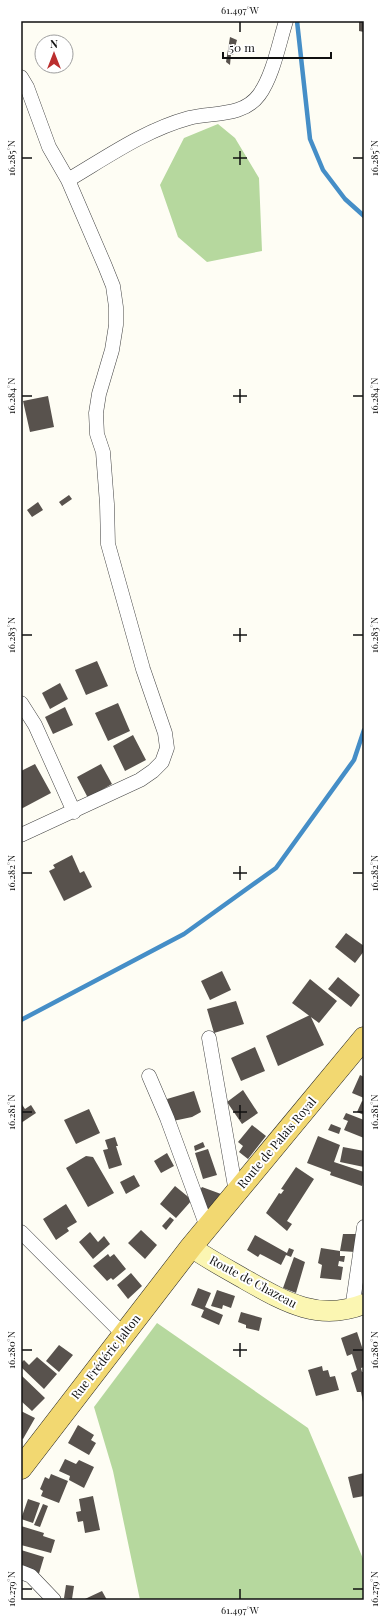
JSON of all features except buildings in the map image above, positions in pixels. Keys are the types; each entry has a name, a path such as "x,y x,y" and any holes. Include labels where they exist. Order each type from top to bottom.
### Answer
{"main road":[{"name":"Route de Palais Royal","path":"191,1247 364,1038"},
{"name":"Route de Chazeau","path":"191,1247 280,1299 301,1308 317,1311 334,1311 358,1306"},
{"name":"Rue Frédéric Jalton","path":"21,1468 191,1247"}],"street":[{"path":"68,180 135,140 164,127 189,118 224,114 249,104 259,96 266,82 286,21"},
{"path":"21,78 27,87 49,147 68,180 113,286 116,324 112,350 99,394 96,413 97,434 103,460 107,504 108,544 143,669 165,733 166,748 162,762 153,771 140,780 74,812 21,835"},
{"path":"21,703 34,724 74,812"},
{"path":"209,1038 236,1192"},
{"path":"150,1076 207,1227"},
{"path":"358,1306 364,1227"},
{"path":"21,1232 124,1335"},
{"path":"21,1572 31,1576 54,1600"}],"green space":[{"path":"218,124 235,138 259,178 262,251 207,262 178,237 160,185 184,138"},
{"path":"157,1323 308,1428 364,1561 364,1600 140,1600 113,1471 94,1407"}],"waterway":[{"path":"297,21 310,139 323,170 345,199 364,216"},
{"path":"21,1020 184,934 276,868 354,760 364,730"}]}
